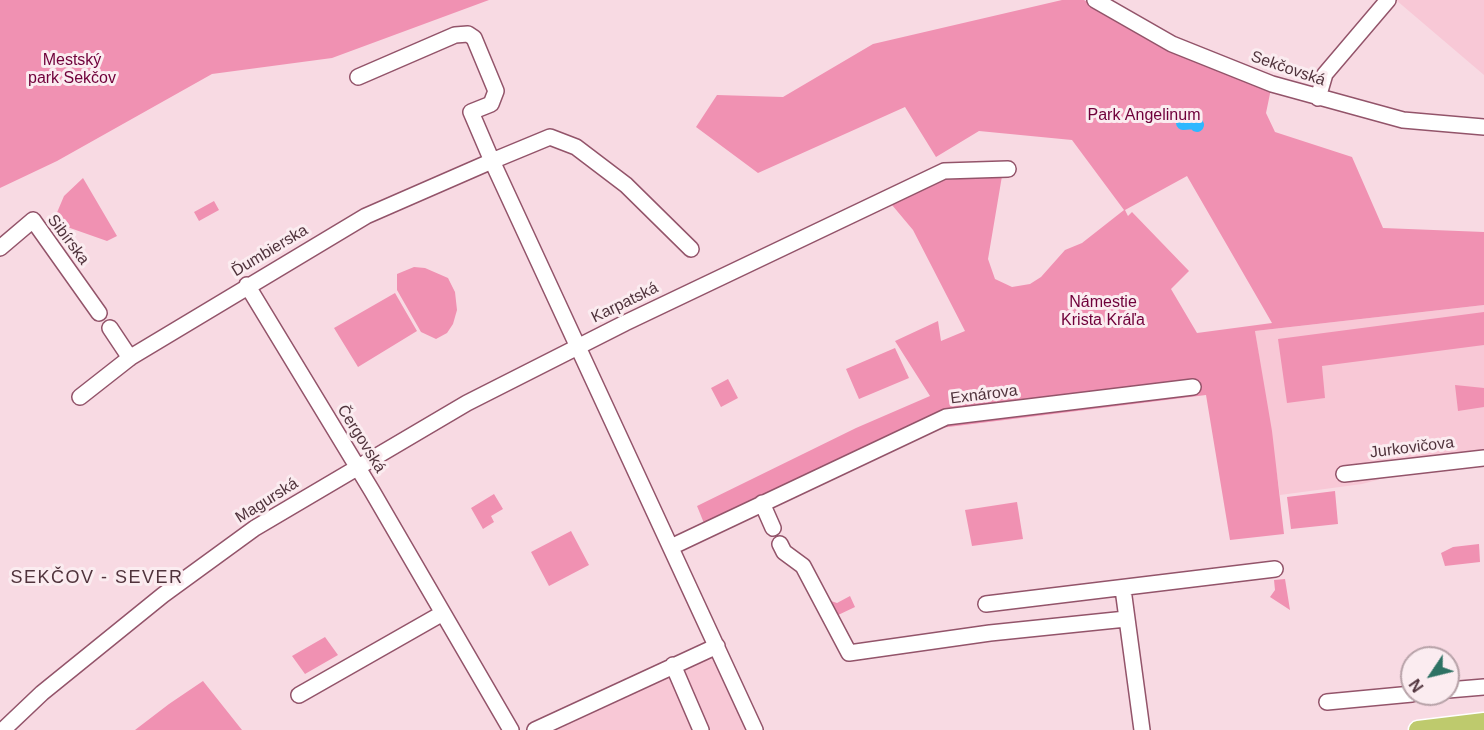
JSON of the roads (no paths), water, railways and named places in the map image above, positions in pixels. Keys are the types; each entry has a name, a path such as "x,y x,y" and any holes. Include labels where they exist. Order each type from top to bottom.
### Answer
{"main road":[{"path":"1418,730 1484,722"}],"street":[{"name":"Sekčovská","path":"1095,0 1111,5 1172,44 1272,84 1403,120 1484,128"},
{"path":"1318,98 1325,74 1388,0"},
{"path":"358,77 463,32 471,35 490,73 496,91 491,104 471,112 755,730"},
{"name":"Ďumbierska","path":"80,397 130,358 247,285 366,216 550,136 576,147 626,185 691,249"},
{"name":"Karpatská","path":"579,345 944,171 1008,169"},
{"name":"Sibírska","path":"0,248 33,220 99,313"},
{"name":"Čergovská","path":"247,285 357,466 512,730"},
{"path":"110,328 130,358"},
{"name":"Magurská","path":"3,730 42,693 163,595 255,528 467,403 579,345"},
{"name":"Exnárova","path":"671,547 946,417 1193,387"},
{"name":"Jurkovičova","path":"1344,474 1484,458"},
{"path":"762,503 773,528"},
{"path":"780,544 783,552 803,566 849,652 990,633 1126,619"},
{"path":"986,604 1275,569"},
{"path":"1123,589 1142,730"},
{"path":"299,695 443,613"},
{"path":"535,730 717,646"},
{"path":"673,665 701,730"},
{"path":"1460,689 1484,687"},
{"path":"1327,702 1400,695"}],"waterway":[{"path":"1183,123 1195,122 1197,125"}],"district":[{"name":"SEKČOV - SEVER","path":"97,578"}],"park label":[{"name":"Mestský park Sekčov","path":"72,70"},
{"name":"Park Angelinum","path":"1144,116"},
{"name":"Námestie Krista Kráľa","path":"1103,312"}]}
